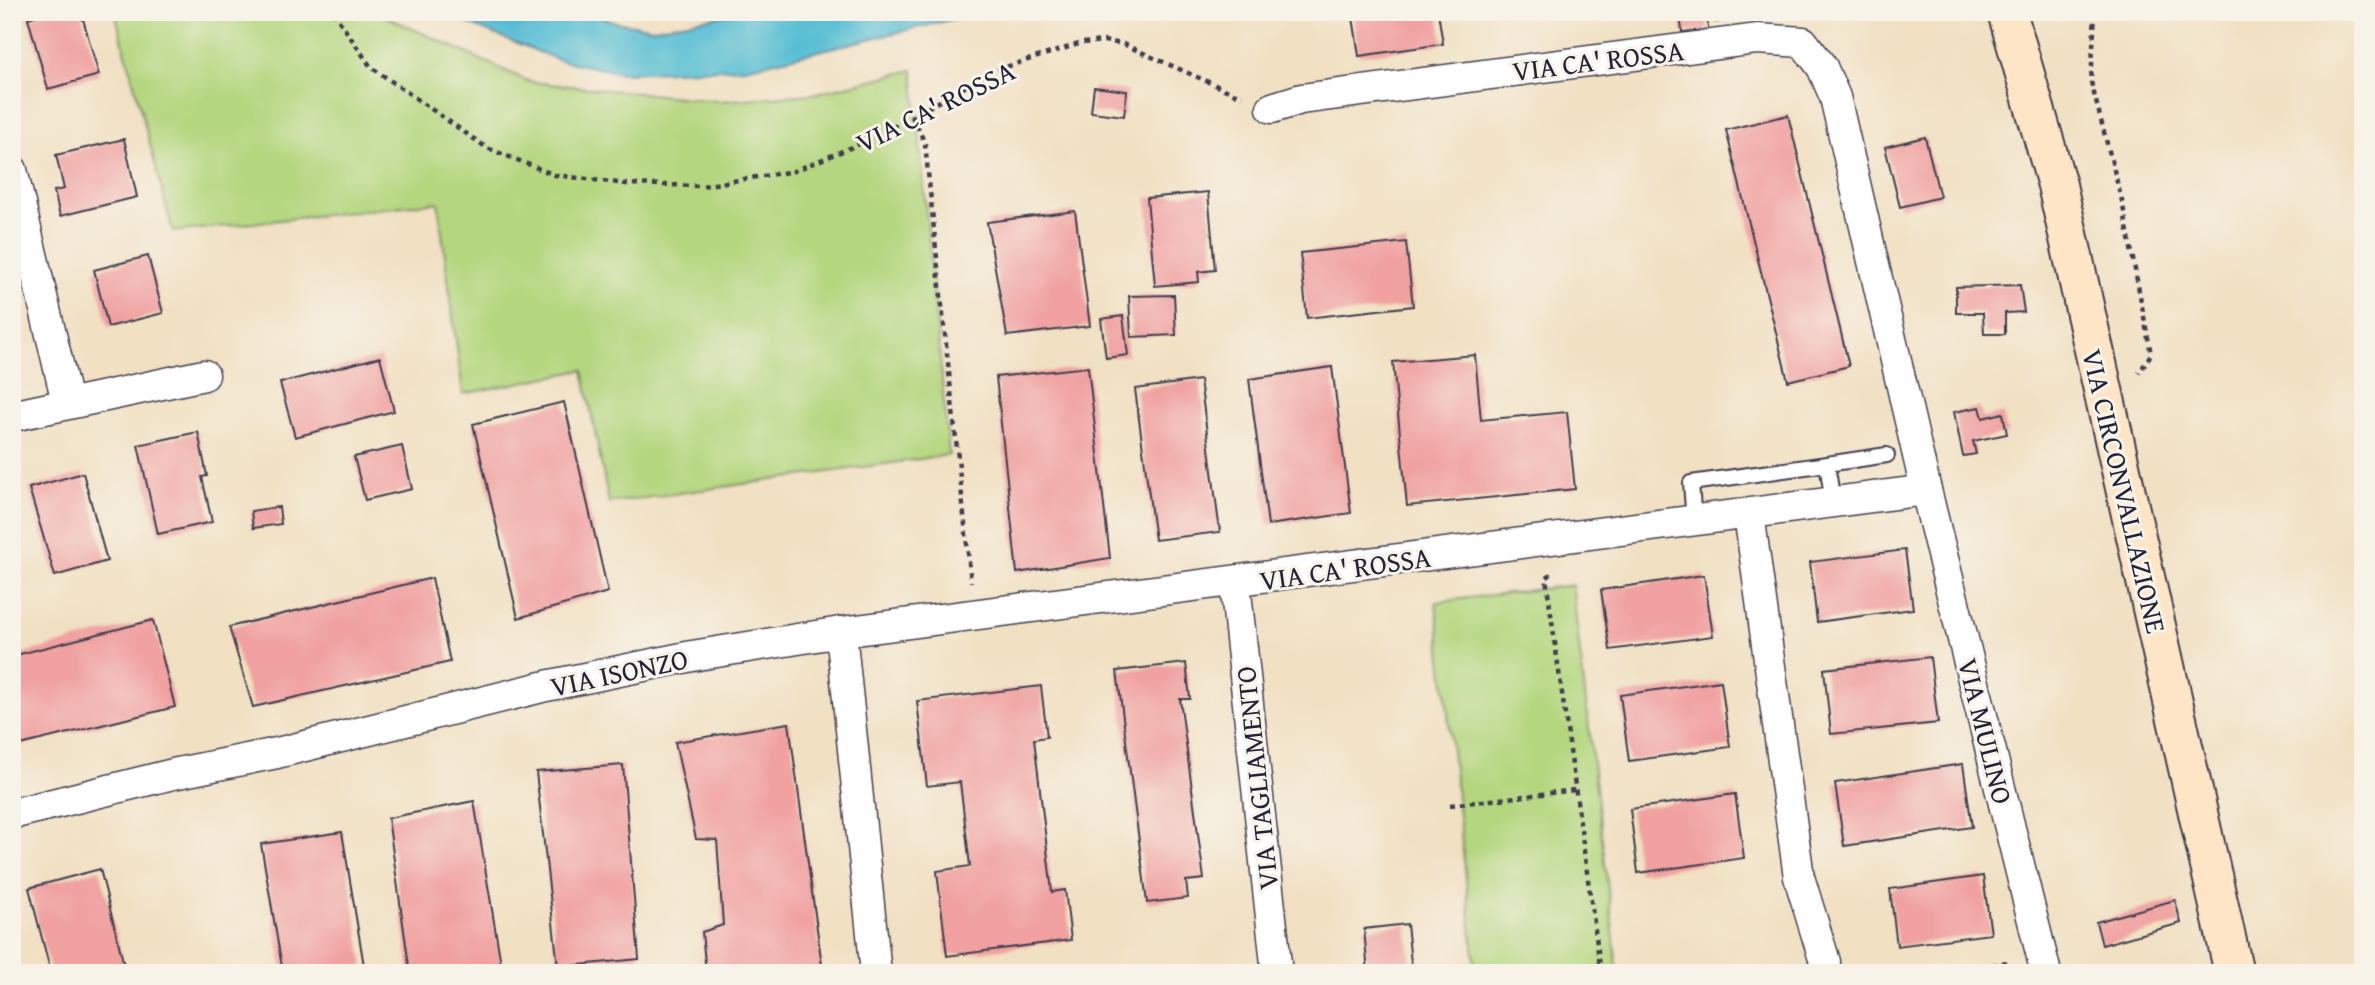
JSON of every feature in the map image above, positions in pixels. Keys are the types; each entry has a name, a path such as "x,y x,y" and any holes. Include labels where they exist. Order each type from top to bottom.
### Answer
{"main road":[{"name":"VIA CIRCONVALLAZIONE","path":"2007,12 2057,186 2234,973"}],"street":[{"name":"VIA CA' ROSSA","path":"1235,583 1926,490 1835,97 1822,67 1802,42 1757,39 1301,99 1272,108"},
{"path":"12,170 67,402"},
{"path":"12,416 67,402 204,375"},
{"name":"VIA MULINO","path":"1926,490 2043,964"},
{"path":"1749,514 1799,877 1825,962"},
{"name":"VIA ISONZO","path":"12,814 173,774 276,754 545,686 692,656 841,632 1235,583"},
{"name":"VIA TAGLIAMENTO","path":"1235,583 1277,973"},
{"path":"841,632 876,973"}],"lane":[{"path":"1694,522 1691,483 1887,455"},
{"path":"1827,464 1833,502"}],"path":[{"name":"VIA CA' ROSSA","path":"333,12 371,67 486,148 555,175 626,184 702,186 794,171 874,138 993,71 1082,43 1104,41 1123,44 1272,108"},
{"path":"2095,12 2091,82 2122,201 2151,354 2109,422"},
{"path":"914,116 925,144 972,595"},
{"path":"1562,539 1565,560 1546,579 1601,973"},
{"path":"1450,805 1575,790"},
{"path":"1953,973 2043,964"}],"green space":[{"path":"115,12 376,12 530,82 719,101 813,94 913,70 949,455 609,503 583,370 463,394 438,202 173,232"},
{"path":"1572,585 1618,973 1476,973 1436,602"}],"water":[{"path":"439,12 589,12 615,22 654,28 742,12 984,12 746,68 622,73 559,60"}],"building":[{"path":"48,12 81,12 99,75 48,89 28,18"},
{"path":"1386,12 1438,12 1443,44 1359,56 1353,17"},
{"path":"1680,12 1707,12 1708,30 1682,32"},
{"path":"1714,12 1762,12 1762,14 1716,22"},
{"path":"1094,87 1127,91 1124,116 1091,112"},
{"path":"1788,115 1849,366 1788,381 1726,130"},
{"path":"1925,137 1940,197 1900,207 1885,147"},
{"path":"124,139 137,197 60,216 54,191 64,189 56,155"},
{"path":"1208,192 1215,270 1198,272 1199,282 1155,286 1147,198"},
{"path":"1075,211 1090,326 1007,336 987,222"},
{"path":"1406,242 1413,306 1307,318 1300,253"},
{"path":"148,256 163,313 108,327 94,270"},
{"path":"2020,285 2024,312 2005,313 2005,334 1984,334 1983,313 1956,313 1956,287"},
{"path":"1174,295 1176,335 1131,337 1129,296"},
{"path":"1123,316 1128,355 1106,358 1101,319"},
{"path":"1475,355 1481,420 1567,412 1575,489 1407,506 1393,362"},
{"path":"380,357 394,411 295,437 280,383"},
{"path":"1088,367 1110,558 1017,573 996,377"},
{"path":"1332,367 1351,513 1268,525 1249,379"},
{"path":"1200,380 1220,532 1155,540 1135,389"},
{"path":"564,402 608,592 518,618 473,424"},
{"path":"1980,407 1983,418 2003,413 2007,434 1973,441 1976,454 1963,456 1954,412"},
{"path":"198,432 207,476 202,477 212,522 158,534 138,445"},
{"path":"402,446 412,489 365,500 354,457"},
{"path":"83,473 107,561 55,576 29,488"},
{"path":"279,507 281,524 253,528 251,511"},
{"path":"1905,550 1913,609 1817,622 1810,562"},
{"path":"1704,575 1713,636 1610,650 1601,590"},
{"path":"432,578 450,662 253,707 229,627"},
{"path":"153,620 175,707 12,747 12,656"},
{"path":"1930,657 1938,723 1831,734 1824,669"},
{"path":"1186,663 1190,699 1180,699 1204,879 1186,881 1188,898 1147,903 1117,671"},
{"path":"1721,681 1730,747 1629,761 1620,695"},
{"path":"1041,686 1047,737 1034,739 1052,892 1065,890 1071,940 947,956 937,871 970,866 960,782 927,786 917,701"},
{"path":"789,723 823,973 706,973 702,932 723,925 717,840 696,839 675,742"},
{"path":"1963,764 1972,827 1844,846 1835,783"},
{"path":"623,765 639,959 558,967 536,772"},
{"path":"1735,794 1744,858 1638,873 1630,809"},
{"path":"474,801 502,970 410,973 388,818"},
{"path":"342,832 364,966 314,973 283,973 261,844"},
{"path":"100,869 126,973 51,973 29,888"},
{"path":"1983,876 1991,934 1897,946 1890,889"},
{"path":"2175,900 2181,923 2102,945 2096,922"},
{"path":"1407,924 1412,973 1368,973 1364,929"}]}
